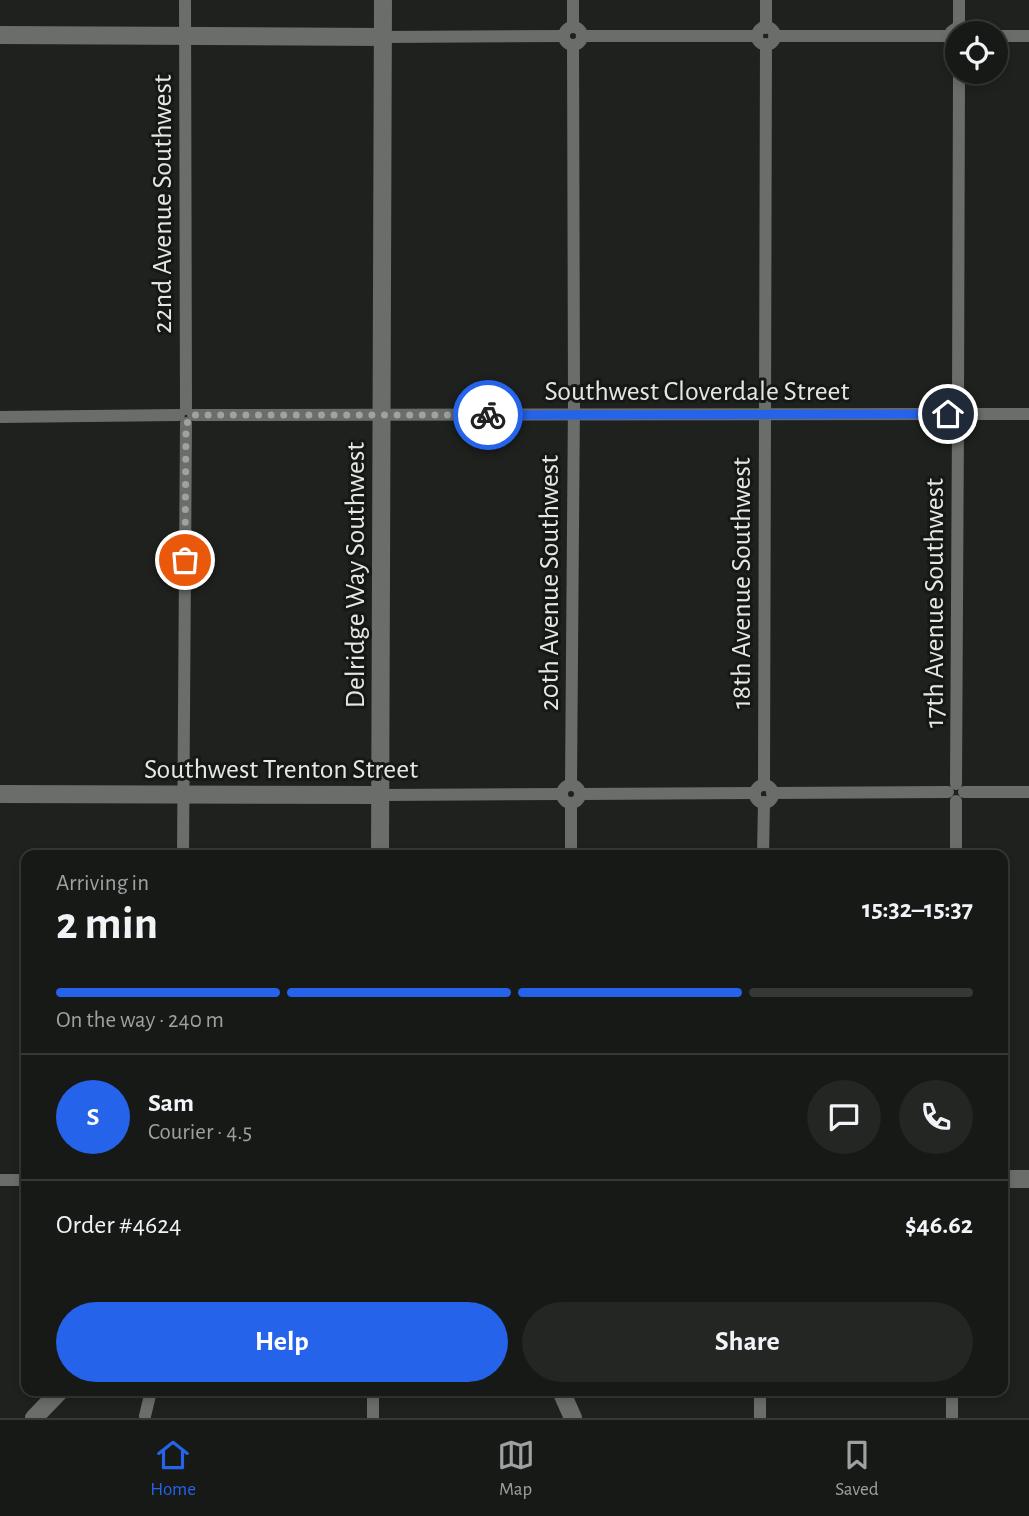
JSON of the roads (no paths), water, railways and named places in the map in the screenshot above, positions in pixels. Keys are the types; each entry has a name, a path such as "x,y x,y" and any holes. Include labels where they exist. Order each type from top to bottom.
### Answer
{"main road":[{"name":"Delridge Way Southwest","path":"380,850 383,0"},
{"path":"0,35 383,37"},
{"name":"Southwest Trenton Street","path":"0,794 380,795"},
{"path":"1008,1180 1029,1180"},
{"path":"34,1418 55,1396"},
{"path":"565,1396 573,1418"}],"street":[{"name":"22nd Avenue Southwest","path":"183,850 185,0"},
{"name":"20th Avenue Southwest","path":"571,850 573,0"},
{"name":"18th Avenue Southwest","path":"763,850 766,0"},
{"path":"958,21 959,0"},
{"path":"383,37 945,35"},
{"path":"1008,36 1029,36"},
{"name":"17th Avenue Southwest","path":"956,850 959,84"},
{"name":"Southwest Cloverdale Street","path":"0,417 1029,414"},
{"name":"Southwest Trenton Street","path":"380,795 1029,792"},
{"path":"0,1180 21,1180"},
{"path":"145,1416 150,1396"},
{"path":"373,1396 373,1418"},
{"path":"760,1396 760,1418"},
{"path":"952,1396 952,1418"}]}
